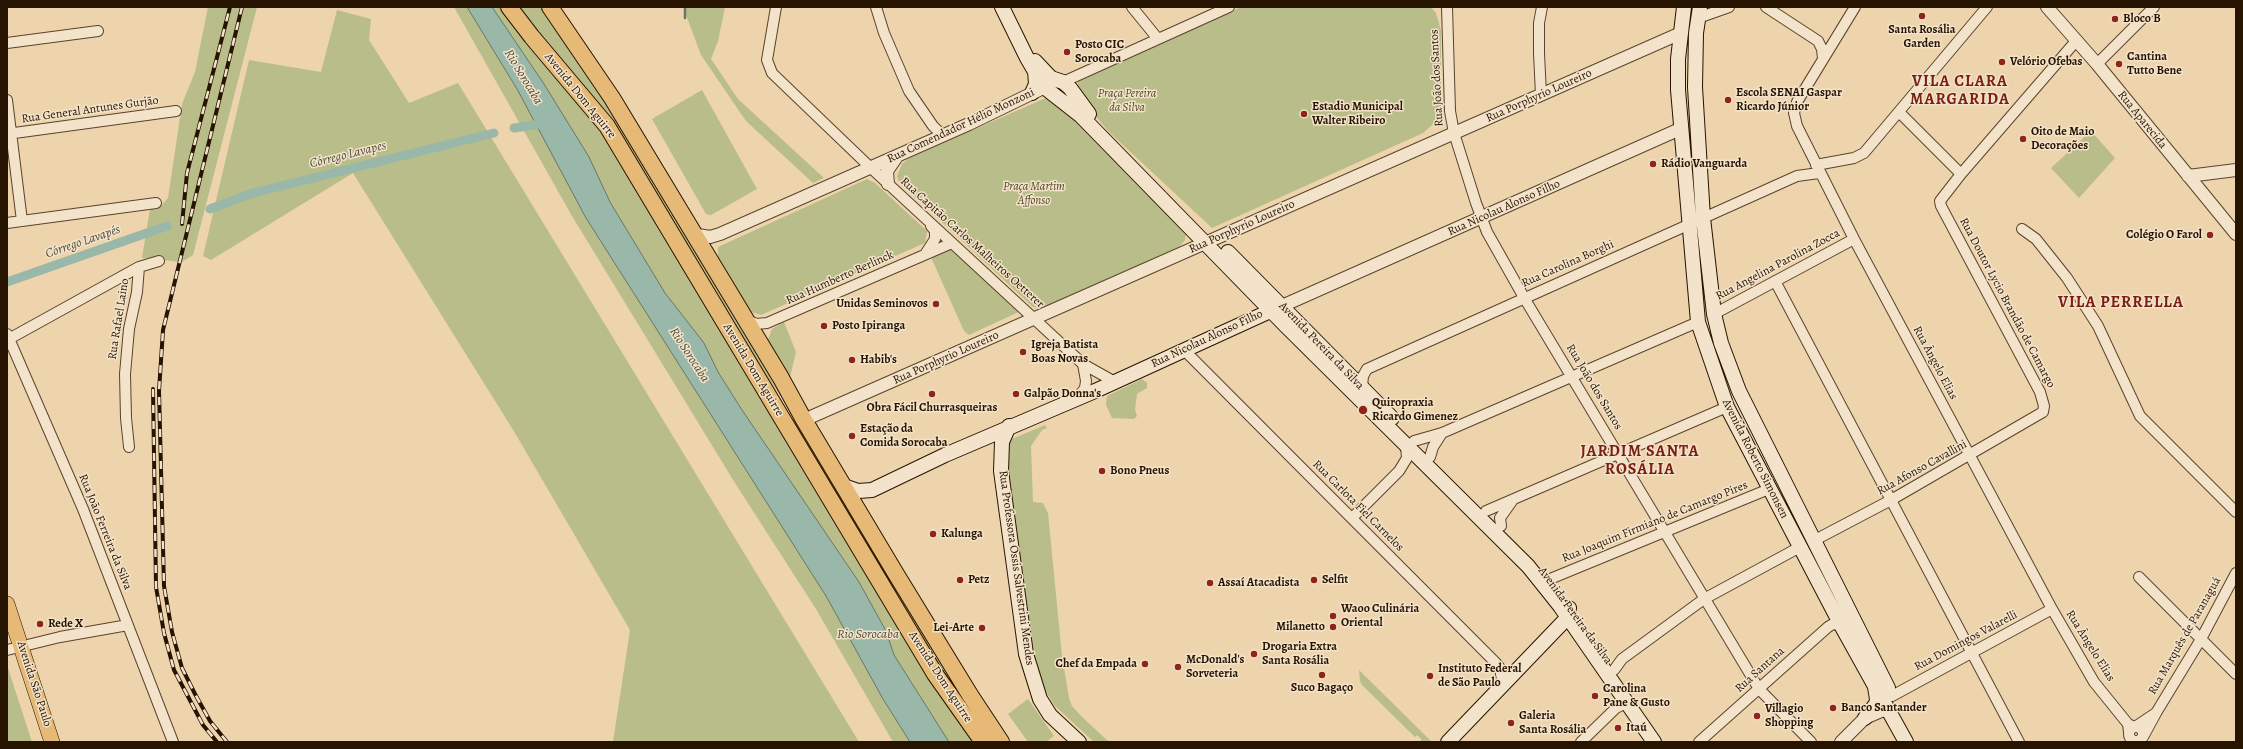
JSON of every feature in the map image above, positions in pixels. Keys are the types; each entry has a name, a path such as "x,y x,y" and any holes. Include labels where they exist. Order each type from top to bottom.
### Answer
{"highway":[{"name":"Avenida Dom Aguirre","path":"510,7 532,37 607,126 936,674 982,742"},
{"name":"Avenida Dom Aguirre","path":"550,7 612,98 746,318 795,400 804,420 970,695 1001,742"},
{"path":"746,358 793,420 804,420"}],"main road":[{"name":"Avenida Pereira da Silva","path":"1002,7 1035,71 1038,90 1081,116 1210,241 1258,298 1276,308 1362,387 1410,443"},
{"name":"Avenida Roberto Simonsen","path":"1684,7 1678,59 1680,129 1698,322 1727,408 1841,625 1890,710 1906,742"},
{"name":"Avenida Roberto Simonsen","path":"1699,13 1696,87 1703,218 1714,314 1721,343 1739,391 1815,540 1867,648 1916,742"},
{"name":"Avenida Pereira da Silva","path":"1019,42 1052,78 1063,82 1070,88 1106,135 1425,458 1528,566 1568,611 1614,670 1664,742"},
{"path":"1254,318 1258,311 1258,298"},
{"name":"Rua Nicolau Alonso Filho","path":"844,486 858,491 872,490 1009,426 1095,391 1276,308"},
{"name":"Rua Professora Ossis Salvestrini Mendes","path":"1009,426 1002,442 1000,465 1026,654 1040,699 1050,715 1080,742"},
{"name":"Avenida Pereira da Silva","path":"1425,458 1486,511 1550,579 1568,611 1654,742"},
{"name":"Avenida São Paulo","path":"7,604 14,648 42,742"},
{"path":"1448,742 1503,686 1568,611"},
{"path":"1841,625 1852,629 1867,648"},
{"name":"Avenida São Paulo","path":"7,631 52,742"},
{"path":"1871,678 1886,696 1892,696"},
{"path":"1865,718 1876,704 1877,699 1871,678"},
{"path":"1890,710 1897,715 1911,742"}],"street":[{"name":"Rua Capitão Carlos Malheiros Oetterer","path":"776,7 767,60 770,70 871,168 1035,318 1082,364 1093,382 1095,391"},
{"path":"876,7 884,33 909,91 933,126 944,136"},
{"path":"1132,7 1158,39"},
{"path":"1541,95 1539,23 1542,7"},
{"path":"1699,13 1729,7"},
{"path":"1766,7 1818,41 1822,49 1823,58"},
{"name":"Rua Ângelo Elias","path":"1855,7 1797,102 1794,113 1797,126 1854,239 2052,609 2094,682 2134,736"},
{"path":"1816,166 1859,156 1900,113 1987,7"},
{"name":"Rua Aparecida","path":"2047,7 2097,64 2236,234"},
{"path":"2097,64 2154,7"},
{"name":"Rua Comendador Hélio Monzoni","path":"692,231 698,235 710,236 720,234 944,136 1038,90 1063,82 1226,8"},
{"name":"Rua João dos Santos","path":"1446,8 1450,110 1454,133 1481,218 1487,232 1524,298 1573,376 1704,599 1759,689 1811,742"},
{"path":"7,43 98,30"},
{"name":"Rua Porphyrio Loureiro","path":"804,420 1681,33"},
{"path":"1818,41 1827,40 1838,35"},
{"path":"1900,113 1961,174 2076,41"},
{"path":"7,100 9,134 22,221"},
{"name":"Rua General Antunes Gurjão","path":"9,134 176,111"},
{"name":"Rua Nicolau Alonso Filho","path":"1276,308 1680,129"},
{"path":"888,184 887,171 898,156"},
{"name":"Rua Carolina Borghi","path":"1797,176 1816,166"},
{"name":"Rua Carolina Borghi","path":"1362,387 1362,376 1367,369 1797,176 1816,166"},
{"path":"2188,176 2236,170"},
{"name":"Rua Doutor Lycio Brandão de Camargo","path":"1961,174 1940,204 2040,392 2044,406 2040,416"},
{"path":"7,223 156,203"},
{"path":"923,256 935,239 935,231 929,222"},
{"path":"2022,229 2036,239 2068,278 2098,326 2140,416 2236,512"},
{"name":"Rua Angelina Parolina Zocca","path":"1714,314 1854,239"},
{"name":"Rua Humberto Berlinck","path":"767,323 952,243"},
{"path":"8,338 139,267 159,262"},
{"name":"Rua Rafael Laino","path":"129,447 126,418 125,374 129,329 137,292 139,267"},
{"path":"1775,281 2019,742"},
{"path":"746,318 756,324 767,323 761,338 761,344"},
{"path":"1352,518 1399,471 1407,458 1410,443 1442,433 1698,322"},
{"name":"Rua João Ferreira da Silva","path":"8,338 80,502 173,742"},
{"name":"Rua Carlota Fiel Carnelos","path":"1185,350 1496,663 1500,668 1503,686"},
{"name":"Rua Capitão Carlos Malheiros Oetterer","path":"1082,364 1115,382"},
{"path":"1076,399 1084,388 1086,381 1082,364"},
{"path":"1486,511 1727,408"},
{"name":"Rua Afonso Cavallini","path":"1815,540 1892,500 2040,416"},
{"path":"1399,471 1425,458 1442,433"},
{"name":"Rua Joaquim Firmiano de Camargo Pires","path":"1550,579 1769,489"},
{"path":"1501,526 1500,518 1513,499"},
{"path":"1614,670 1622,658 1704,599 1800,547"},
{"name":"Rua Marquês de Paranaguá","path":"2134,736 2156,713 2201,639 2236,573"},
{"path":"2139,577 2236,674"},
{"name":"Rua Domingos Valarelli","path":"1892,696 2052,609"},
{"name":"Rua Santana","path":"1699,742 1828,627 1833,624 1841,625"},
{"path":"14,648 128,625"},
{"path":"1581,742 1616,708 1622,705 1629,705"},
{"path":"1841,742 1865,718 1881,711 1890,710"}],"green space":[{"path":"208,7 257,7 193,255 182,262 142,258 150,209 160,207 168,198 182,104 195,72"},
{"path":"454,7 504,7 609,137 976,742 893,742 816,609 735,483 572,216"},
{"path":"515,7 545,7 578,56 705,262 794,415 765,374 662,209"},
{"path":"683,7 725,7 718,41 711,59 738,99 824,178 813,183 746,121 701,55"},
{"name":"Estadio Municipal Walter Ribeiro","path":"1241,7 1431,7 1436,13 1441,31 1441,111 1438,117 1423,133 1212,228 1109,132 1076,93 1076,87 1079,81"},
{"path":"337,10 371,19 369,40 409,103 458,83 859,742 613,742 630,630 515,433 353,173 211,260 203,256 249,60 321,72"},
{"path":"702,90 757,189 711,215 706,214 652,119"},
{"name":"Praça Martim Affonso","path":"1048,97 1058,101 1186,232 1185,240 1179,247 1049,305 1038,308 1033,307 899,182 897,176 902,164 909,158"},
{"path":"2091,131 2115,158 2079,198 2051,168"},
{"path":"867,179 875,183 927,231 925,243 761,315 751,312 718,256 718,247"},
{"path":"951,246 1023,310 969,335 964,331 930,255"},
{"path":"784,322 796,352 790,377 788,377 767,342 772,329"},
{"path":"1142,379 1147,383 1147,388 1137,394 1135,410 1137,416 1134,419 1112,418 1106,405 1107,396"},
{"path":"793,420 801,424 995,742 989,742 934,663 791,421"},
{"path":"1045,425 1047,428 1042,430 1031,446 1033,502 1043,503 1048,513 1062,656 1069,698 1072,706 1082,717 1109,742 1094,742 1054,705 1043,686 1035,663 1006,455 1007,445 1012,439"},
{"path":"7,665 32,742 7,742"},
{"path":"1359,670 1432,742 1421,742 1421,739 1417,735 1415,737 1362,685"},
{"path":"1028,699 1054,736 1046,742 1028,742 1008,714"}],"water":[{"name":"Rio Sorocaba","path":"467,7 492,7 544,84 589,157 610,202 665,293 704,343 718,372 742,410 859,582 886,631 894,655 949,742 910,742 883,699 826,596 586,218 517,89"}],"waterway":[{"path":"685,7 685,18"},
{"name":"Córrego Lavapes","path":"514,128 547,123"},
{"name":"Córrego Lavapes","path":"210,209 253,193 494,133"},
{"name":"Córrego Lavapés","path":"7,282 167,226"}],"railway":[{"path":"182,224 187,173 230,7"},
{"path":"227,742 210,721 195,694 182,668 172,632 164,586 159,391 163,330 242,7"},
{"path":"153,389 156,587 164,633 174,670 203,725 217,742"}],"place":[{"name":"Santa Rosália Garden","path":"1922,16"},
{"name":"Bloco B","path":"2115,19"},
{"name":"Posto CIC Sorocaba","path":"1067,52"},
{"name":"Velório Ofebas","path":"2002,62"},
{"name":"Cantina Tutto Bene","path":"2119,64"},
{"name":"Escola SENAI Gaspar Ricardo Júnior","path":"1728,100"},
{"name":"Estadio Municipal Walter Ribeiro","path":"1304,114"},
{"name":"Oito de Maio Decorações","path":"2023,139"},
{"name":"Rádio Vanguarda","path":"1653,164"},
{"name":"Colégio O Farol","path":"2210,235"},
{"name":"Unidas Seminovos","path":"936,304"},
{"name":"Posto Ipiranga","path":"824,326"},
{"name":"Igreja Batista Boas Novas","path":"1023,352"},
{"name":"Habib's","path":"852,360"},
{"name":"Obra Fácil Churrasqueiras","path":"932,394"},
{"name":"Galpão Donna's","path":"1016,394"},
{"name":"Quiropraxia Ricardo Gimenez","path":"1363,410"},
{"name":"Estação da Comida Sorocaba","path":"852,436"},
{"name":"Bono Pneus","path":"1102,471"},
{"name":"Kalunga","path":"933,534"},
{"name":"Petz","path":"960,580"},
{"name":"Selfit","path":"1314,580"},
{"name":"Assaí Atacadista","path":"1210,583"},
{"name":"Waoo Culinária Oriental","path":"1333,616"},
{"name":"Rede X","path":"40,624"},
{"name":"Milanetto","path":"1333,627"},
{"name":"Lei-Arte","path":"982,628"},
{"name":"Drogaria Extra Santa Rosália","path":"1254,654"},
{"name":"Chef da Empada","path":"1145,664"},
{"name":"McDonald's Sorveteria","path":"1178,667"},
{"name":"Suco Bagaço","path":"1322,675"},
{"name":"Instituto Federal de São Paulo","path":"1430,676"},
{"name":"Carolina Pane & Gusto","path":"1595,696"},
{"name":"Banco Santander","path":"1833,708"},
{"name":"Villagio Shopping","path":"1757,716"},
{"name":"Galeria Santa Rosália","path":"1511,723"},
{"name":"Itaú","path":"1618,728"}],"district":[{"name":"VILA CLARA MARGARIDA","path":"1960,91"},
{"name":"VILA PERRELLA","path":"2121,303"},
{"name":"JARDIM SANTA ROSÁLIA","path":"1640,461"}],"park label":[{"name":"Praça Pereira da Silva","path":"1127,101"}]}
